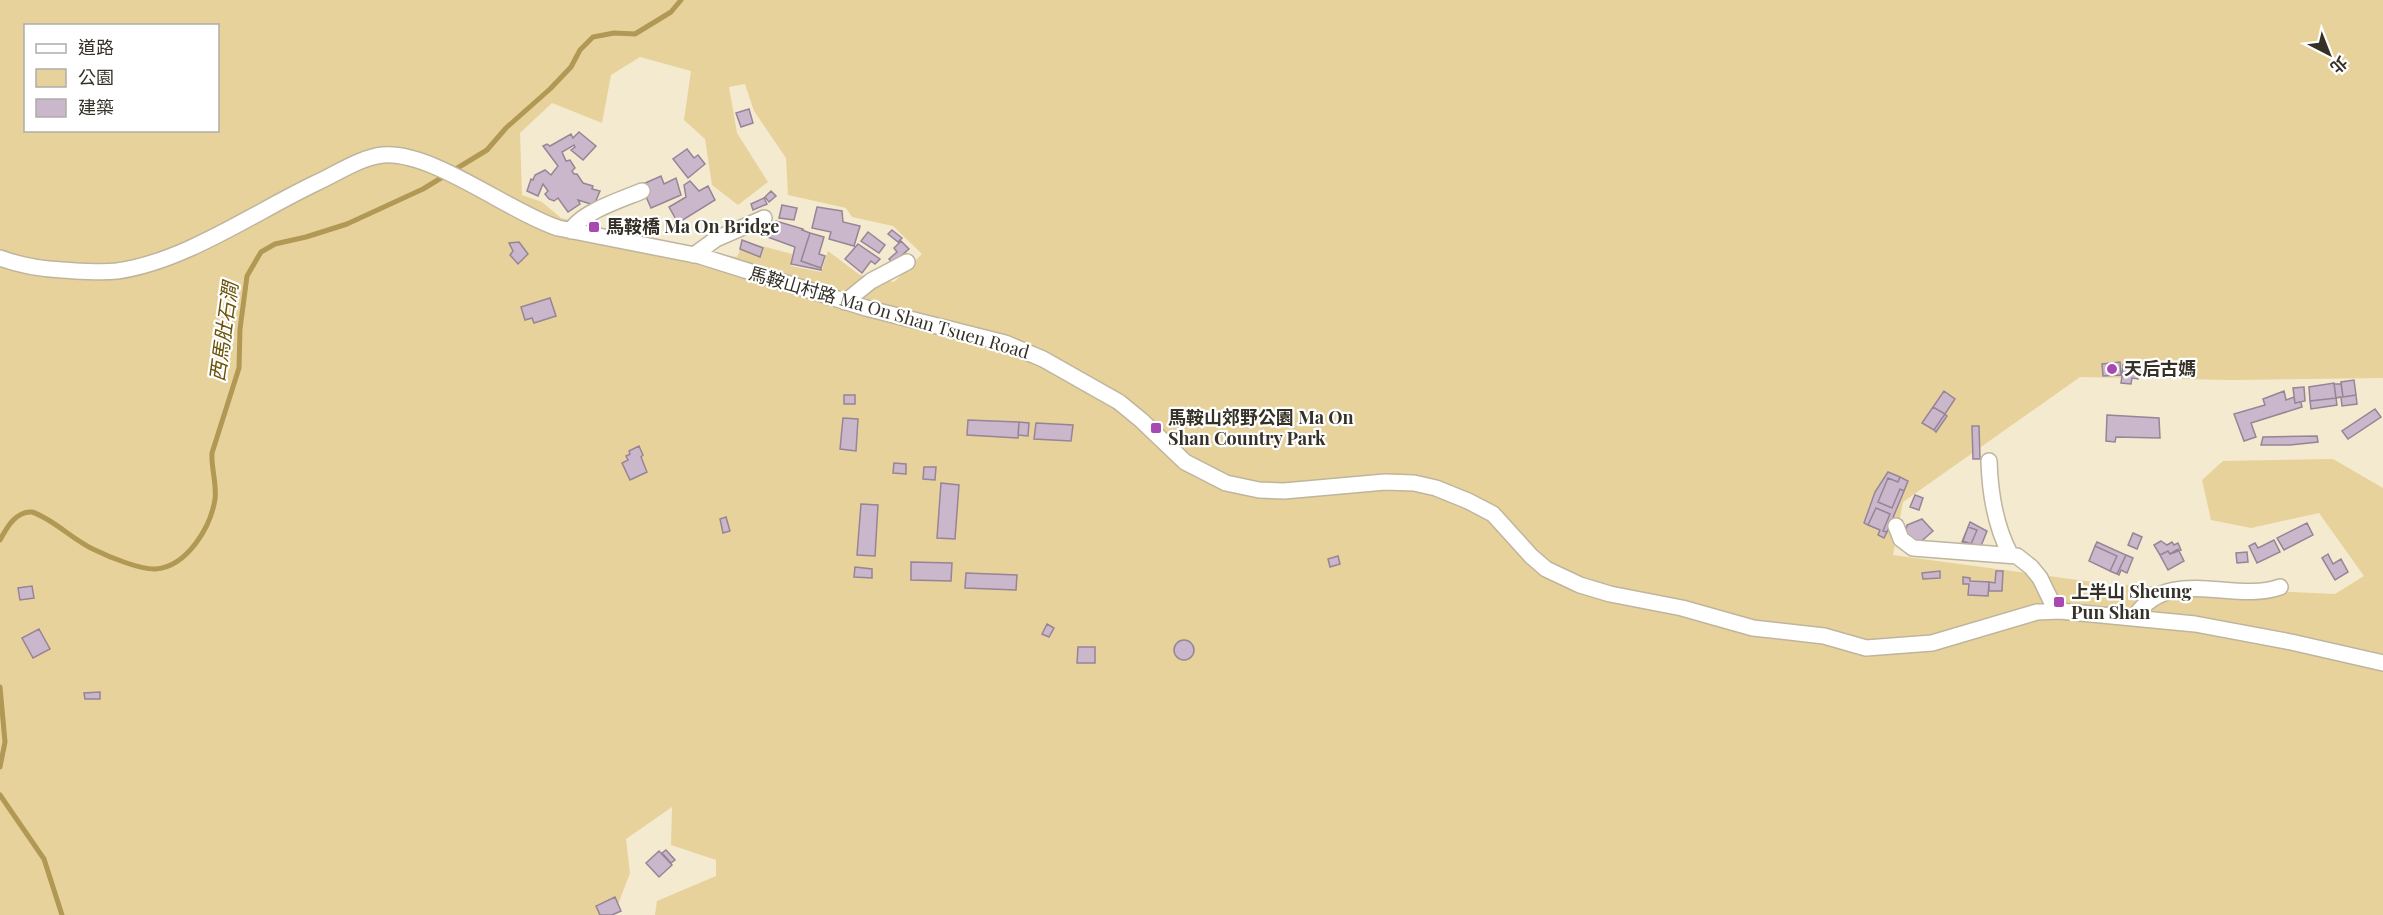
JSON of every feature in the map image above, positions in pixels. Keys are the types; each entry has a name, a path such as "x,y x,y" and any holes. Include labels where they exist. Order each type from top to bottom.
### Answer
{"street":[{"name":"馬鞍山村路 Ma On Shan Tsuen Road","path":"0,258 49,269 88,272 117,271 157,261 190,247 306,188 371,158 384,155 421,162 538,222 571,231 693,255 845,302 1005,343 1043,359 1119,402 1142,420 1185,462 1226,483 1258,490 1292,491 1404,482 1446,492 1493,514 1546,569 1580,585 1610,594 1682,608 1753,628 1824,636 1866,648 1932,643 2037,612 2056,611 2195,624 2291,642 2383,663"},
{"path":"571,231 578,222 600,209 642,191"},
{"path":"693,255 716,239 764,218"},
{"path":"845,302 871,281 907,262"},
{"path":"1989,461 1989,485 1996,522 2010,555"},
{"path":"1896,526 1901,539 1913,548 1969,554 2010,555 2022,558 2040,578 2056,611"},
{"path":"2134,618 2145,602 2181,589 2266,591 2280,587"}],"green space":[{"path":"0,0 2383,0 2383,378 2231,380 2080,377 1903,502 1893,555 2107,584 2335,594 2364,576 2319,513 2251,528 2211,520 2202,480 2223,461 2333,459 2383,488 2383,915 655,915 657,901 716,876 716,860 671,845 672,807 626,839 630,873 614,915 0,915","holes":["640,57 691,71 684,120 705,139 712,185 738,205 768,182 737,133 729,87 745,84 754,111 786,158 788,195 846,208 852,217 893,226 922,254 894,282 860,275 828,251 821,272 791,266 792,254 744,241 737,257 561,218 542,202 522,195 520,133 552,103 602,123 611,75"]}],"building":[{"path":"749,109 753,123 741,127 736,113"},
{"path":"579,132 596,146 583,160 571,150 575,147 574,145 562,152 566,161 570,160 575,168 572,171 574,174 577,174 583,183 593,186 592,189 600,191 594,205 578,200 580,204 568,212 558,198 554,201 549,199 545,194 548,191 543,184 538,196 527,191 535,175 545,170 551,175 558,166 543,146 547,144 550,146 571,134 573,138"},
{"path":"687,149 694,158 698,155 705,164 688,178 673,159"},
{"path":"661,176 664,184 676,178 681,195 651,208 641,185"},
{"path":"690,181 699,191 708,186 715,200 678,223 669,207 686,197 684,185"},
{"path":"771,191 776,196 769,202 765,197"},
{"path":"764,198 767,204 753,210 751,204"},
{"path":"782,205 797,208 794,220 779,218"},
{"path":"817,207 842,211 843,222 860,226 854,246 829,239 831,232 812,228"},
{"path":"776,221 810,233 801,261 821,268 821,270 791,264 795,247 765,236 769,226 773,227"},
{"path":"755,225 767,229 764,236 753,231"},
{"path":"892,230 902,238 898,242 888,234"},
{"path":"868,232 885,245 879,253 861,241"},
{"path":"810,233 824,237 819,254 825,256 821,268 801,261"},
{"path":"742,240 763,248 760,257 740,249"},
{"path":"901,241 909,249 893,263 889,259 897,252 894,248"},
{"path":"519,242 528,254 518,264 510,255 513,251 509,243"},
{"path":"858,244 880,259 875,264 871,261 862,273 845,259"},
{"path":"550,298 556,316 534,323 532,318 525,320 521,307"},
{"name":"天后古媽","path":"2120,362 2121,375 2103,376 2102,364"},
{"path":"2123,365 2140,369 2138,379 2132,378 2131,384 2121,383 2124,374 2122,374"},
{"path":"2354,380 2356,395 2343,397 2341,382"},
{"path":"2334,383 2336,398 2310,401 2309,387"},
{"path":"2334,384 2341,384 2343,397 2356,395 2357,404 2342,406 2341,397 2336,398"},
{"path":"2304,387 2305,401 2295,403 2293,388"},
{"path":"1944,391 1955,399 1945,414 1933,407"},
{"path":"2284,391 2286,400 2294,397 2295,403 2301,402 2302,407 2251,423 2256,437 2244,441 2234,414 2265,405 2263,399"},
{"path":"844,395 855,395 855,404 844,404"},
{"path":"2336,398 2337,405 2311,409 2310,401"},
{"path":"1933,407 1945,414 1934,430 1922,423"},
{"path":"2375,409 2381,417 2348,439 2342,431"},
{"path":"1945,414 1947,416 1936,432 1934,430"},
{"path":"2107,415 2159,418 2160,438 2116,437 2115,442 2106,441"},
{"path":"843,418 858,419 856,451 840,449"},
{"path":"968,420 1019,422 1018,438 967,435"},
{"path":"1019,422 1029,423 1028,436 1018,435"},
{"path":"1036,423 1073,425 1071,441 1034,439"},
{"path":"1972,426 1979,426 1980,459 1973,459"},
{"path":"2317,436 2318,442 2261,445 2263,437"},
{"path":"639,446 647,472 630,480 622,463 628,460 626,456 630,454 629,451"},
{"path":"894,463 906,464 906,474 893,473"},
{"path":"924,467 936,467 935,480 923,479"},
{"path":"1888,472 1900,477 1898,482 1888,478 1878,502 1892,508 1900,489 1904,491 1887,532 1883,531 1890,514 1876,508 1868,525 1864,523 1875,492"},
{"path":"1900,477 1908,481 1904,491 1900,489 1892,508 1878,502 1888,478 1898,482"},
{"path":"941,483 959,485 955,539 937,538"},
{"path":"1915,495 1923,498 1919,510 1910,507"},
{"path":"861,504 878,505 875,556 857,555"},
{"path":"1876,508 1890,514 1883,531 1887,532 1884,538 1878,535 1880,530 1868,525"},
{"path":"726,517 730,531 723,533 720,519"},
{"path":"1922,519 1933,531 1917,545 1905,535 1907,525"},
{"path":"1970,522 1987,531 1981,546 1962,542"},
{"path":"2307,523 2313,535 2284,550 2277,538"},
{"path":"1968,527 1977,530 1971,544 1963,541"},
{"path":"2133,533 2142,537 2137,549 2128,545"},
{"path":"2274,540 2280,552 2257,563 2249,546 2255,543 2258,548"},
{"path":"2161,541 2167,545 2172,542 2174,545 2178,543 2181,550 2170,554 2168,551 2160,555 2154,545"},
{"path":"2097,542 2126,555 2117,574 2110,571 2117,556 2095,546"},
{"path":"2095,546 2117,556 2110,571 2089,561"},
{"path":"2178,549 2184,561 2168,570 2160,555 2168,551 2170,554"},
{"path":"2247,552 2248,562 2237,563 2236,553"},
{"path":"2328,554 2333,564 2341,559 2348,572 2335,580 2322,558"},
{"path":"2126,555 2133,558 2127,573 2121,570 2119,575 2117,574"},
{"path":"1338,556 1340,564 1330,567 1328,559"},
{"path":"911,562 952,563 951,581 911,580"},
{"path":"855,567 872,569 872,578 854,577"},
{"path":"1940,571 1940,578 1923,579 1922,573"},
{"path":"1996,571 2003,571 2002,591 1989,591 1989,582 1995,583"},
{"path":"966,573 1017,575 1016,590 965,588"},
{"path":"1963,577 1970,578 1970,581 1989,582 1988,596 1968,595 1969,584 1963,584"},
{"path":"32,586 34,598 20,600 18,588"},
{"path":"1047,624 1054,628 1049,637 1042,634"},
{"path":"39,629 50,649 33,658 22,638"},
{"path":"1184,640 1191,643 1194,650 1191,657 1184,660 1177,657 1174,650 1177,643"},
{"path":"1078,647 1095,647 1095,663 1077,663"},
{"path":"100,692 100,699 85,699 84,693"},
{"path":"666,850 675,860 671,863 662,853"},
{"path":"659,851 672,865 659,877 646,863"},
{"path":"615,897 621,911 612,915 600,915 596,906"}],"waterway":[{"name":"西馬肚石澗","path":"0,540 17,517 26,512 32,512 47,519 87,546 125,563 156,569 178,561 196,543 213,510 215,482 212,453 239,368 240,329 247,276 261,252 275,244 347,224 423,189 487,150 506,128 571,67 580,50 593,37 614,33 635,34 671,12 681,0"},
{"name":"西馬肚石澗","path":"0,687 5,742 0,767"},
{"path":"0,795 44,859 62,915"}],"place":[{"name":"馬鞍橋 Ma On Bridge","path":"594,227"},
{"name":"天后古媽","path":"2112,369"},
{"name":"馬鞍山郊野公園 Ma On Shan Country Park","path":"1156,428"},
{"name":"上半山 Sheung Pun Shan","path":"2059,602"}]}
